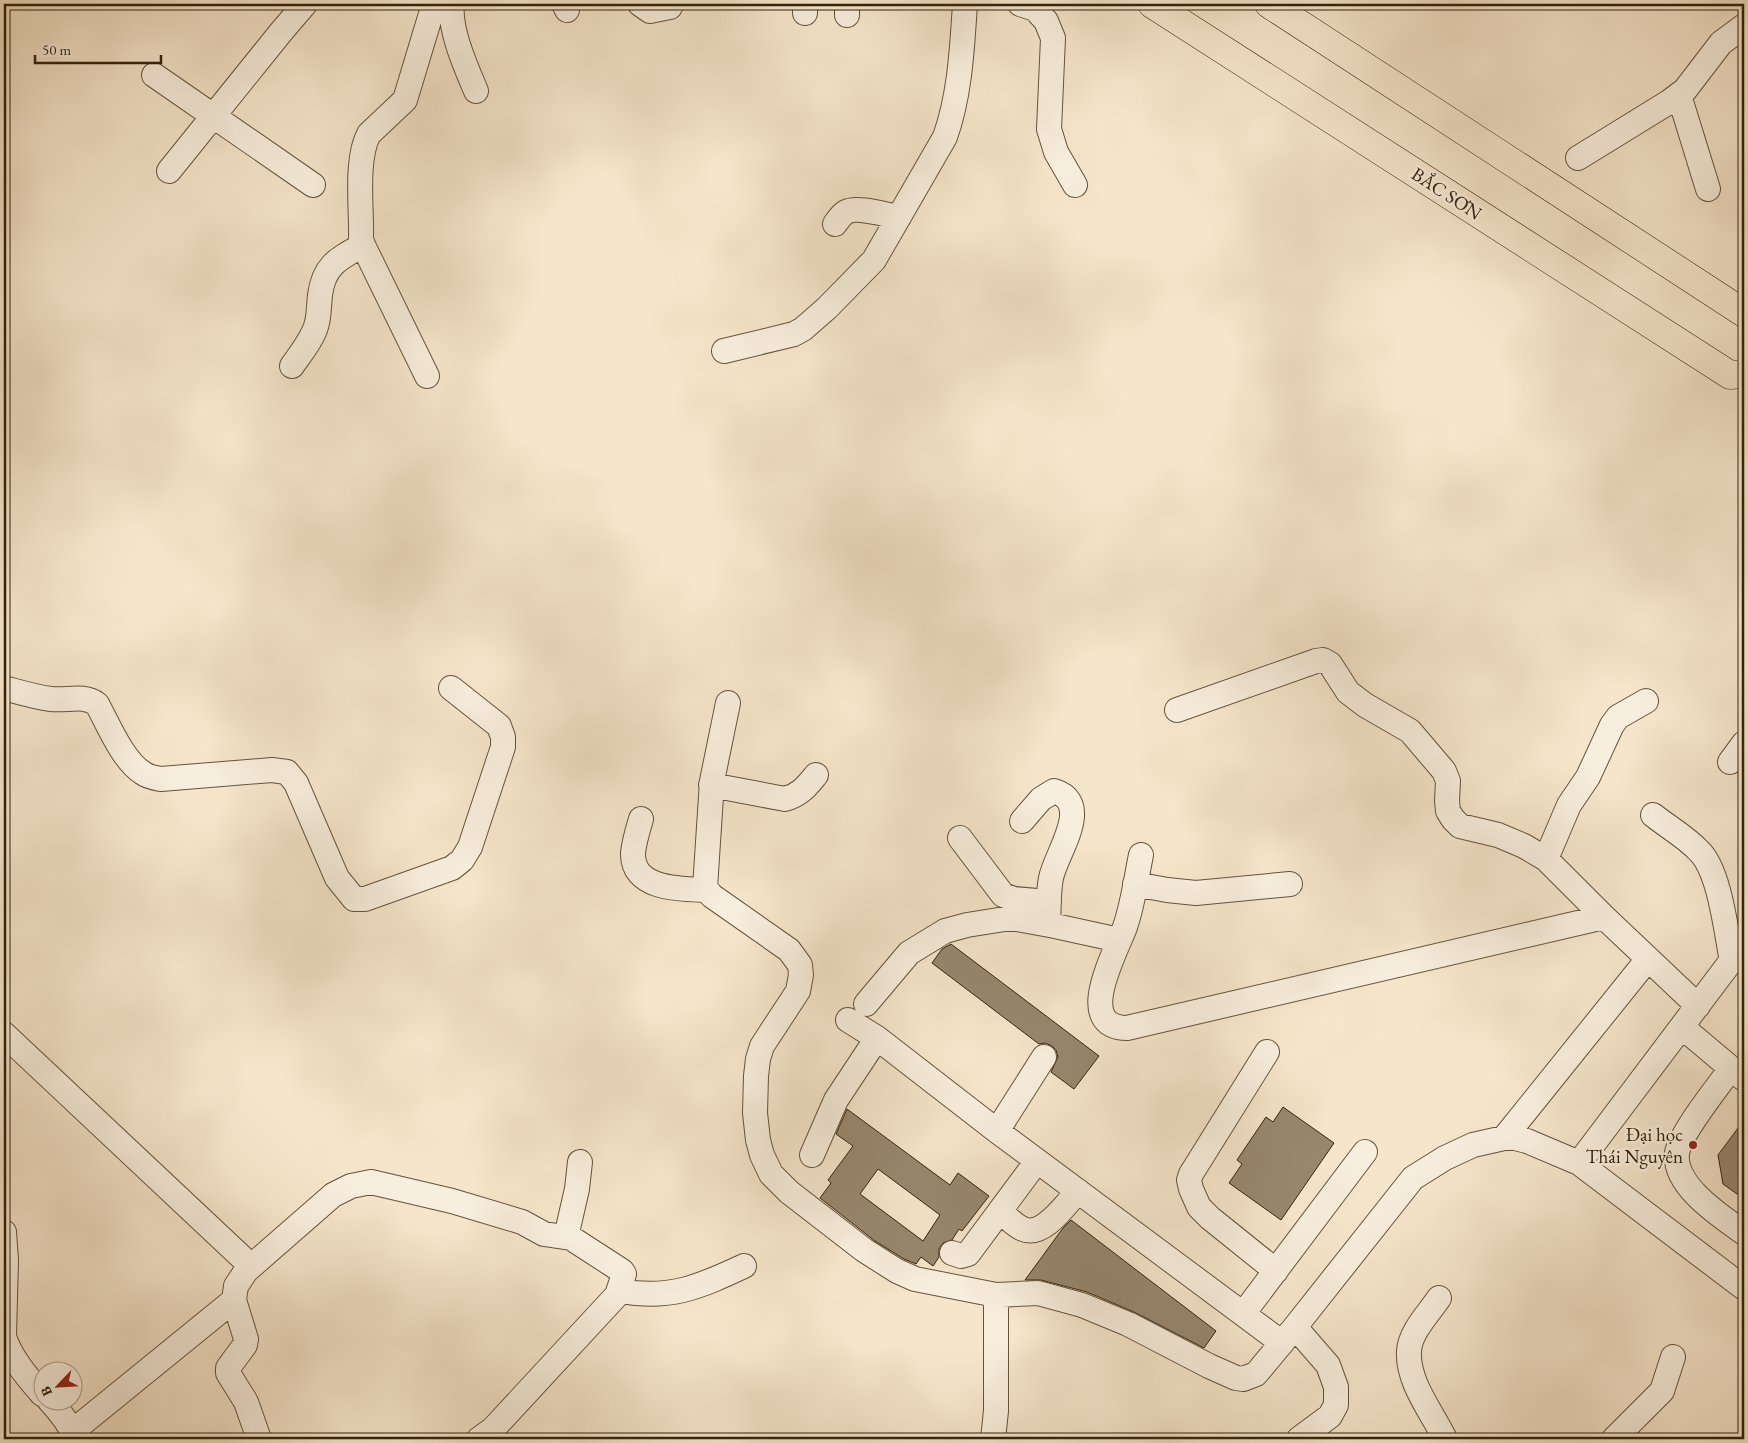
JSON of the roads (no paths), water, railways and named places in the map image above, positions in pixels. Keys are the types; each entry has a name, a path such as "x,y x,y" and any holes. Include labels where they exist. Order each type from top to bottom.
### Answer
{"main road":[{"name":"BẮC SƠN","path":"1152,4 1730,374 1744,374"},
{"path":"1269,4 1744,313"}],"street":[{"path":"170,171 305,4"},
{"path":"427,376 363,245 361,239 360,187 365,141 368,134 405,100 434,4"},
{"path":"452,4 451,10 455,30 476,91"},
{"path":"640,4 650,11 670,7"},
{"path":"724,351 794,334 803,329 827,308 874,260 945,138 961,66 965,4"},
{"path":"1020,4 1035,9 1046,21 1053,38 1050,129 1056,152 1075,185"},
{"path":"1578,158 1669,102 1685,90 1721,43 1744,26"},
{"path":"154,75 313,185"},
{"path":"1679,94 1708,189"},
{"path":"834,224 844,213 858,210 898,218"},
{"path":"292,366 311,338 317,322 322,282 328,268 343,256 363,245"},
{"path":"1177,710 1323,660 1330,664 1348,692 1365,706 1410,731 1444,771 1448,789 1448,811 1460,826 1498,836 1524,846 1546,858 1604,917 1698,1006"},
{"path":"4,688 50,699 90,699 97,704 132,763 143,773 152,777 161,779 272,770 287,772 296,783 337,878 354,899 365,899 452,868 462,860 470,848 503,747 503,737 499,726 451,688"},
{"path":"1546,858 1569,805 1588,778 1612,725 1618,717 1646,701"},
{"path":"728,703 711,785 705,880 707,890 712,896 789,950 800,965 801,975 798,991 792,1003 762,1046 758,1059 755,1113 762,1155 771,1174 789,1192 856,1244 897,1271 915,1279 996,1295 1038,1293 1082,1305 1128,1324 1208,1366 1236,1378 1244,1378 1256,1374 1289,1335 1413,1178 1445,1158 1466,1148 1504,1138 1527,1141 1579,1163 1744,1288"},
{"path":"1730,762 1744,742"},
{"path":"711,785 785,798 802,792 816,775"},
{"path":"1022,821 1040,799 1054,791 1063,794 1069,800 1072,809 1072,824 1054,868 1048,913"},
{"path":"1579,1163 1738,952 1708,861 1700,851 1654,815"},
{"path":"641,819 633,852 634,862 638,871 650,882 666,888 707,890"},
{"path":"960,838 1003,895 1120,940"},
{"path":"1141,855 1125,926 1106,973 1099,1003 1106,1022 1116,1028 1127,1028 1604,917"},
{"path":"1135,884 1167,890 1196,892 1290,884"},
{"path":"866,1004 909,954 946,931 980,922 1048,913"},
{"path":"1504,1138 1648,959"},
{"path":"848,1020 877,1038 997,1131 1243,1314 1289,1335 1328,1365 1336,1387 1336,1405 1330,1416 1299,1439"},
{"path":"1682,1027 1738,1074 1686,1131 1678,1153 1680,1171 1688,1185 1707,1206 1744,1233"},
{"path":"4,1034 251,1266"},
{"path":"812,1154 836,1100 877,1038"},
{"path":"1267,1052 1189,1180 1194,1198 1199,1207 1276,1271"},
{"path":"997,1131 1044,1057"},
{"path":"1243,1314 1365,1152"},
{"path":"952,1253 960,1256 968,1254 1038,1161"},
{"path":"566,1237 577,1189 580,1162"},
{"path":"259,1439 246,1402 228,1373 228,1368 246,1339 234,1300 236,1286 251,1266 333,1195 362,1183 384,1184 452,1201 522,1222 544,1234 571,1238 622,1271 624,1277 617,1295 493,1429 480,1439"},
{"path":"1001,1212 1024,1230 1036,1231 1044,1227 1078,1191"},
{"path":"4,1232 6,1260 4,1336 6,1345 32,1383"},
{"path":"620,1291 641,1295 656,1295 683,1290 707,1283 744,1266"},
{"path":"993,1439 996,1411 996,1295"},
{"path":"1439,1298 1415,1333 1409,1350 1411,1371 1445,1439"},
{"path":"58,1410 75,1435 234,1300"},
{"path":"1614,1439 1662,1390 1673,1358"}],"place":[{"name":"Đại học Thái Nguyên","path":"1693,1145"}]}
